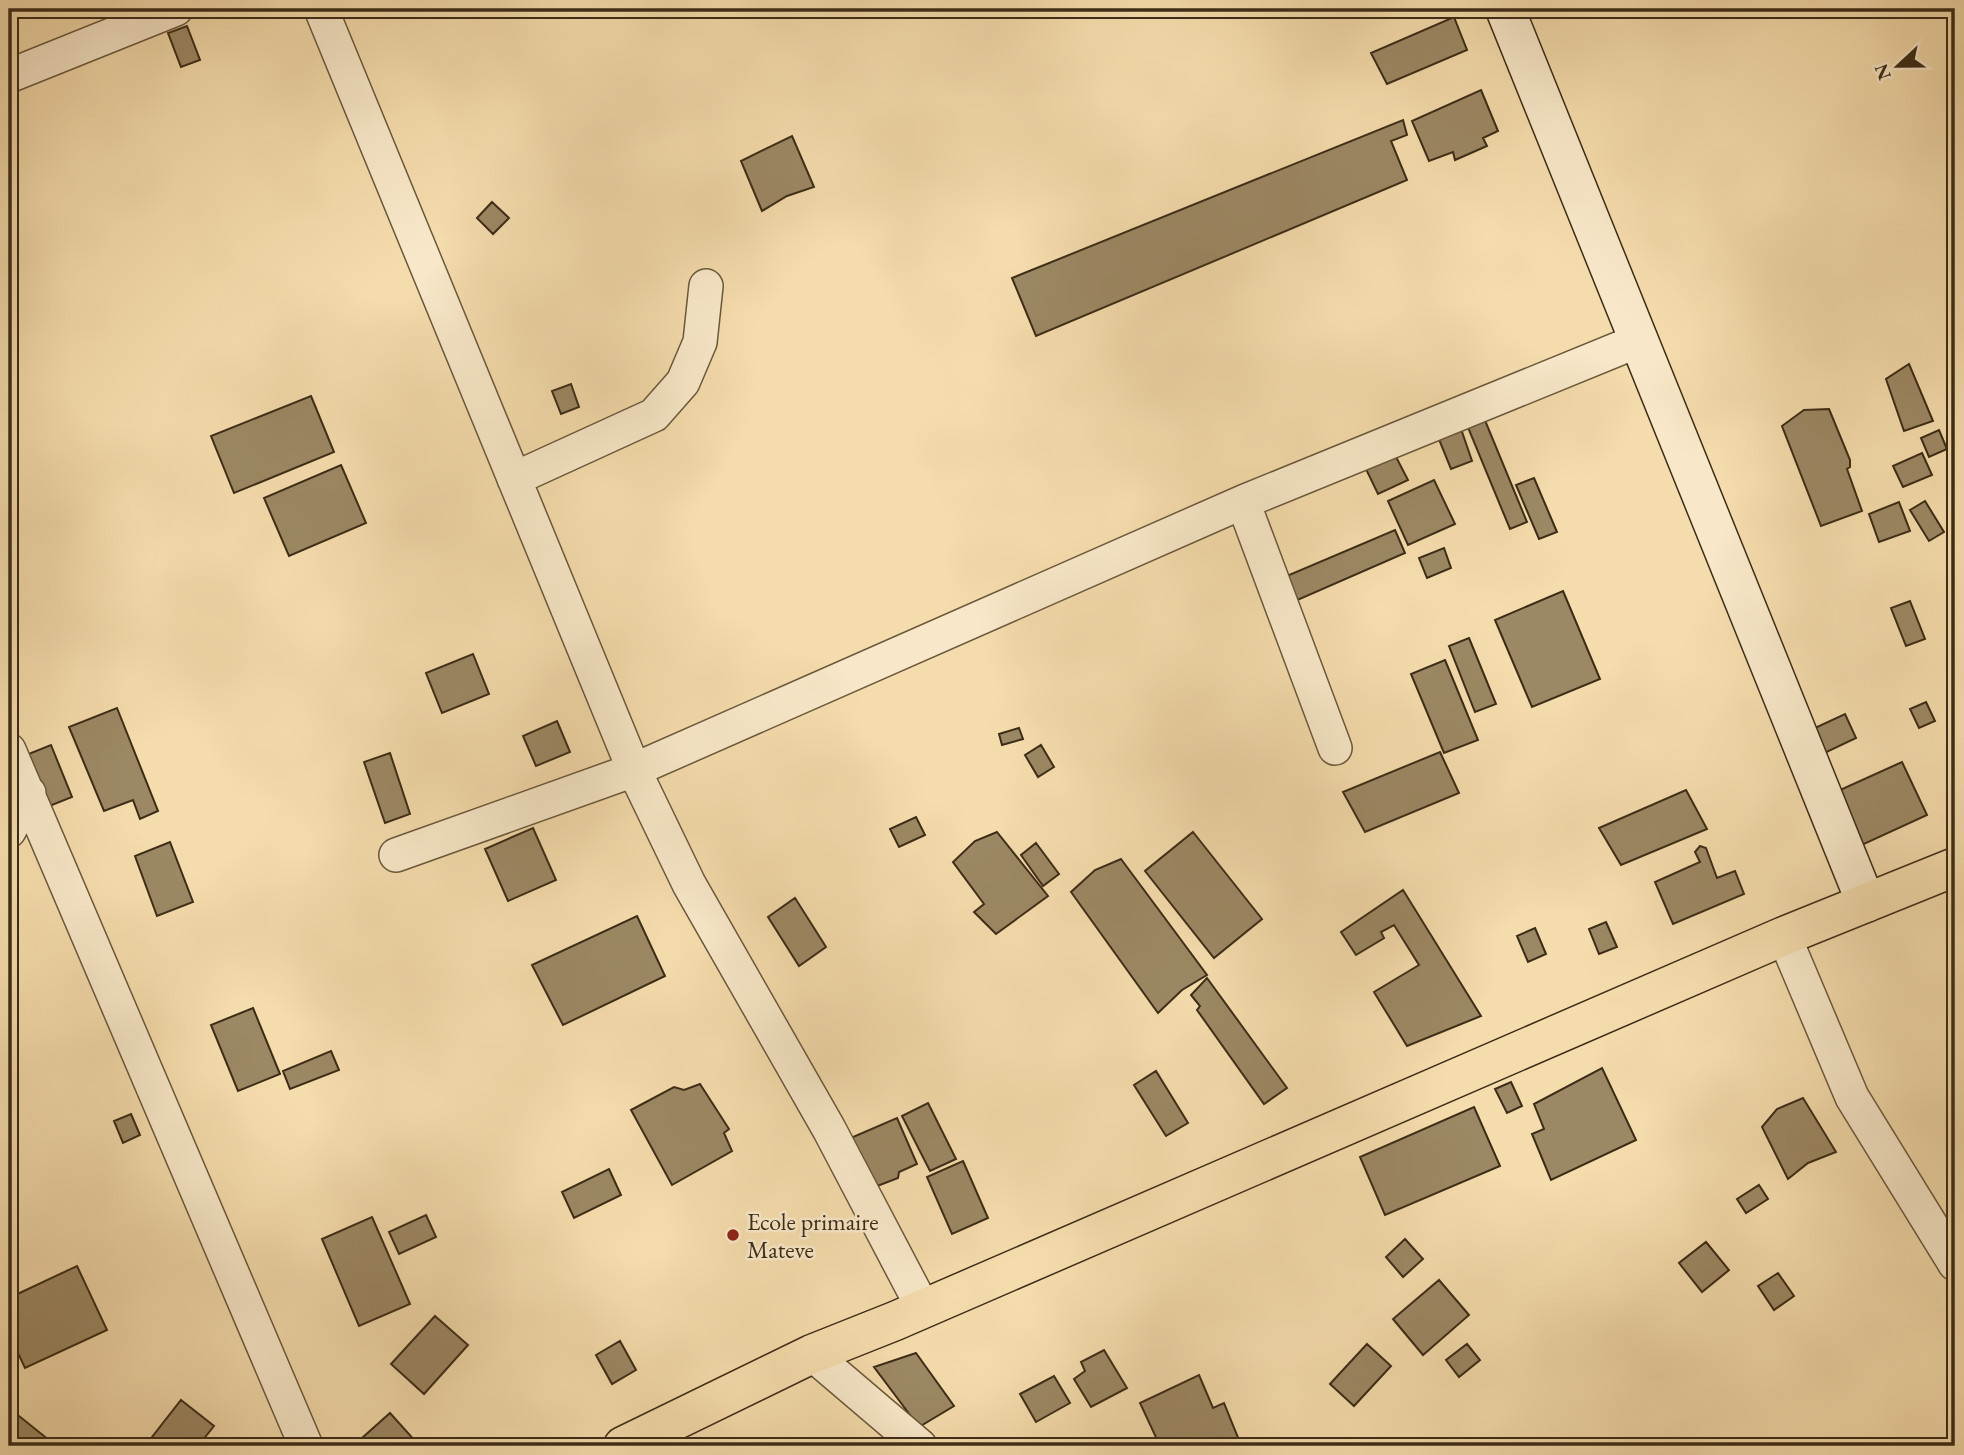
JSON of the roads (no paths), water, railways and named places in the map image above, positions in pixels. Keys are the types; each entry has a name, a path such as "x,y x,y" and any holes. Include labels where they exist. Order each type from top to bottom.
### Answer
{"highway":[{"path":"622,1446 813,1354 1784,936 1955,867"}],"street":[{"path":"9,76 176,9"},
{"path":"321,9 634,770 689,884 829,1129 923,1308"},
{"path":"1505,9 1866,903"},
{"path":"514,479 654,415 683,382 700,342 706,286"},
{"path":"396,855 634,770 1243,502 1640,340"},
{"path":"1243,502 1335,748"},
{"path":"9,750 306,1446"},
{"path":"9,831 29,793"},
{"path":"1784,936 1852,1097 1955,1264"},
{"path":"813,1354 920,1446"}],"place":[{"name":"Ecole primaire Mateve","path":"733,1235"}]}
